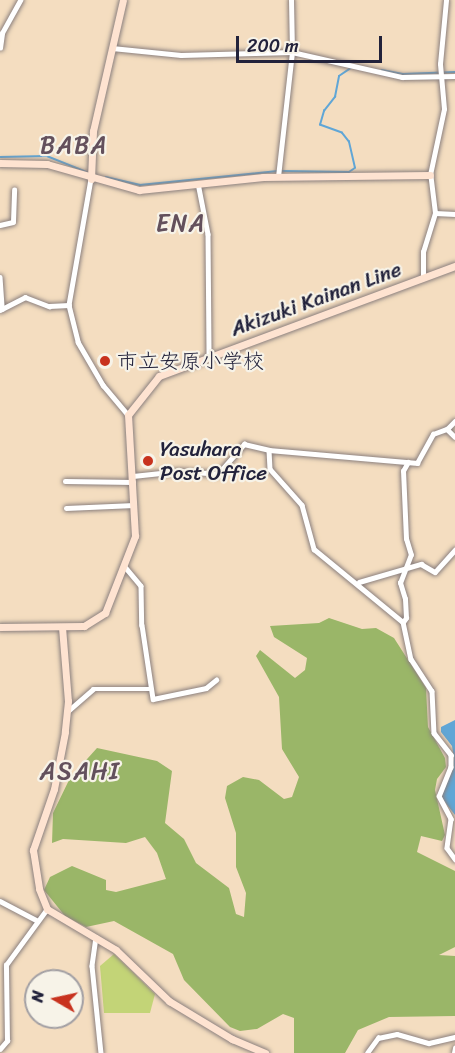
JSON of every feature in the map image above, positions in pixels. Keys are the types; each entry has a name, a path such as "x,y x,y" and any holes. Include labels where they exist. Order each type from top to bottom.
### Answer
{"main road":[{"path":"91,179 93,131 123,0"},
{"path":"0,163 47,164 91,179 139,190 278,177 430,176"},
{"name":"Akizuki Kainan Line","path":"128,415 159,376 209,355 455,266"},
{"path":"0,627 62,627 98,620 126,568 135,544 128,415"},
{"path":"62,627 68,711 54,789 34,841 35,872 47,909 96,936 126,958 169,1001 232,1039 265,1053"}],"street":[{"path":"0,48 2,33 20,0"},
{"path":"278,177 292,52 291,0"},
{"path":"423,277 423,252 435,213 430,176 444,109 441,74 446,0"},
{"path":"112,48 181,55 292,52 402,77 441,74 455,76"},
{"path":"91,179 69,305 78,342 103,385 128,415"},
{"path":"198,183 207,234 209,355"},
{"path":"0,225 13,222 14,190"},
{"path":"435,213 455,214"},
{"path":"0,277 1,310 25,297 49,306 69,305"},
{"path":"65,481 133,479 179,471 218,474 244,444 269,450 417,463 433,434 447,429 455,421"},
{"path":"447,429 455,437"},
{"path":"269,450 270,469 302,505 314,549 358,582 375,602 403,622 411,659 432,691 434,733 451,755 451,767 439,796 451,819 447,848 455,859"},
{"path":"403,622 406,618 405,599 400,584 411,555 406,539 403,471 408,462"},
{"path":"66,508 134,505"},
{"path":"358,582 421,564 435,572 455,550"},
{"path":"126,568 141,585 150,689 153,699 206,688 216,680"},
{"path":"68,711 93,689 150,689"},
{"path":"0,901 36,920"},
{"path":"0,969 6,965 36,920 47,909"},
{"path":"96,936 92,966 101,1053"},
{"path":"0,1049 7,1041 6,965"},
{"path":"367,1053 378,1038 397,1034 429,1042 455,1037"},
{"path":"454,1053 455,1048"}],"green space":[{"path":"329,618 362,629 376,628 394,638 426,688 428,727 445,758 446,767 437,779 435,790 445,835 442,841 421,836 417,852 455,871 455,947 439,955 455,956 455,1016 389,1017 358,1030 345,1053 294,1053 294,1018 283,1014 257,1029 240,1031 230,1027 184,980 173,954 114,921 86,927 65,916 44,890 50,877 72,866 106,880 106,890 116,892 166,879 157,853 145,837 126,843 63,839 52,843 53,813 70,778 97,748 157,761 172,771 165,823 184,839 196,863 229,888 236,914 244,917 246,893 236,867 236,833 225,798 227,786 243,777 259,780 284,799 292,797 299,777 282,749 279,697 256,656 260,650 295,678 305,670 307,658 274,637 270,626 319,623"},
{"path":"114,954 155,994 150,1013 104,1013 100,966"}],"water":[{"path":"455,720 455,815 441,797 454,759 452,746 441,732 441,727"}],"waterway":[{"path":"282,171 349,172 355,168 349,142 342,133 320,125 324,111 335,97 339,76 351,68"},
{"path":"382,70 403,74 455,72"},
{"path":"0,157 47,156 87,172"},
{"path":"106,177 140,185 277,171"}],"place":[{"name":"市立安原小学校","path":"105,361"},
{"name":"Yasuhara Post Office","path":"148,461"}],"district":[{"name":"BABA","path":"74,146"},
{"name":"ENA","path":"181,224"},
{"name":"ASAHI","path":"80,772"}]}
